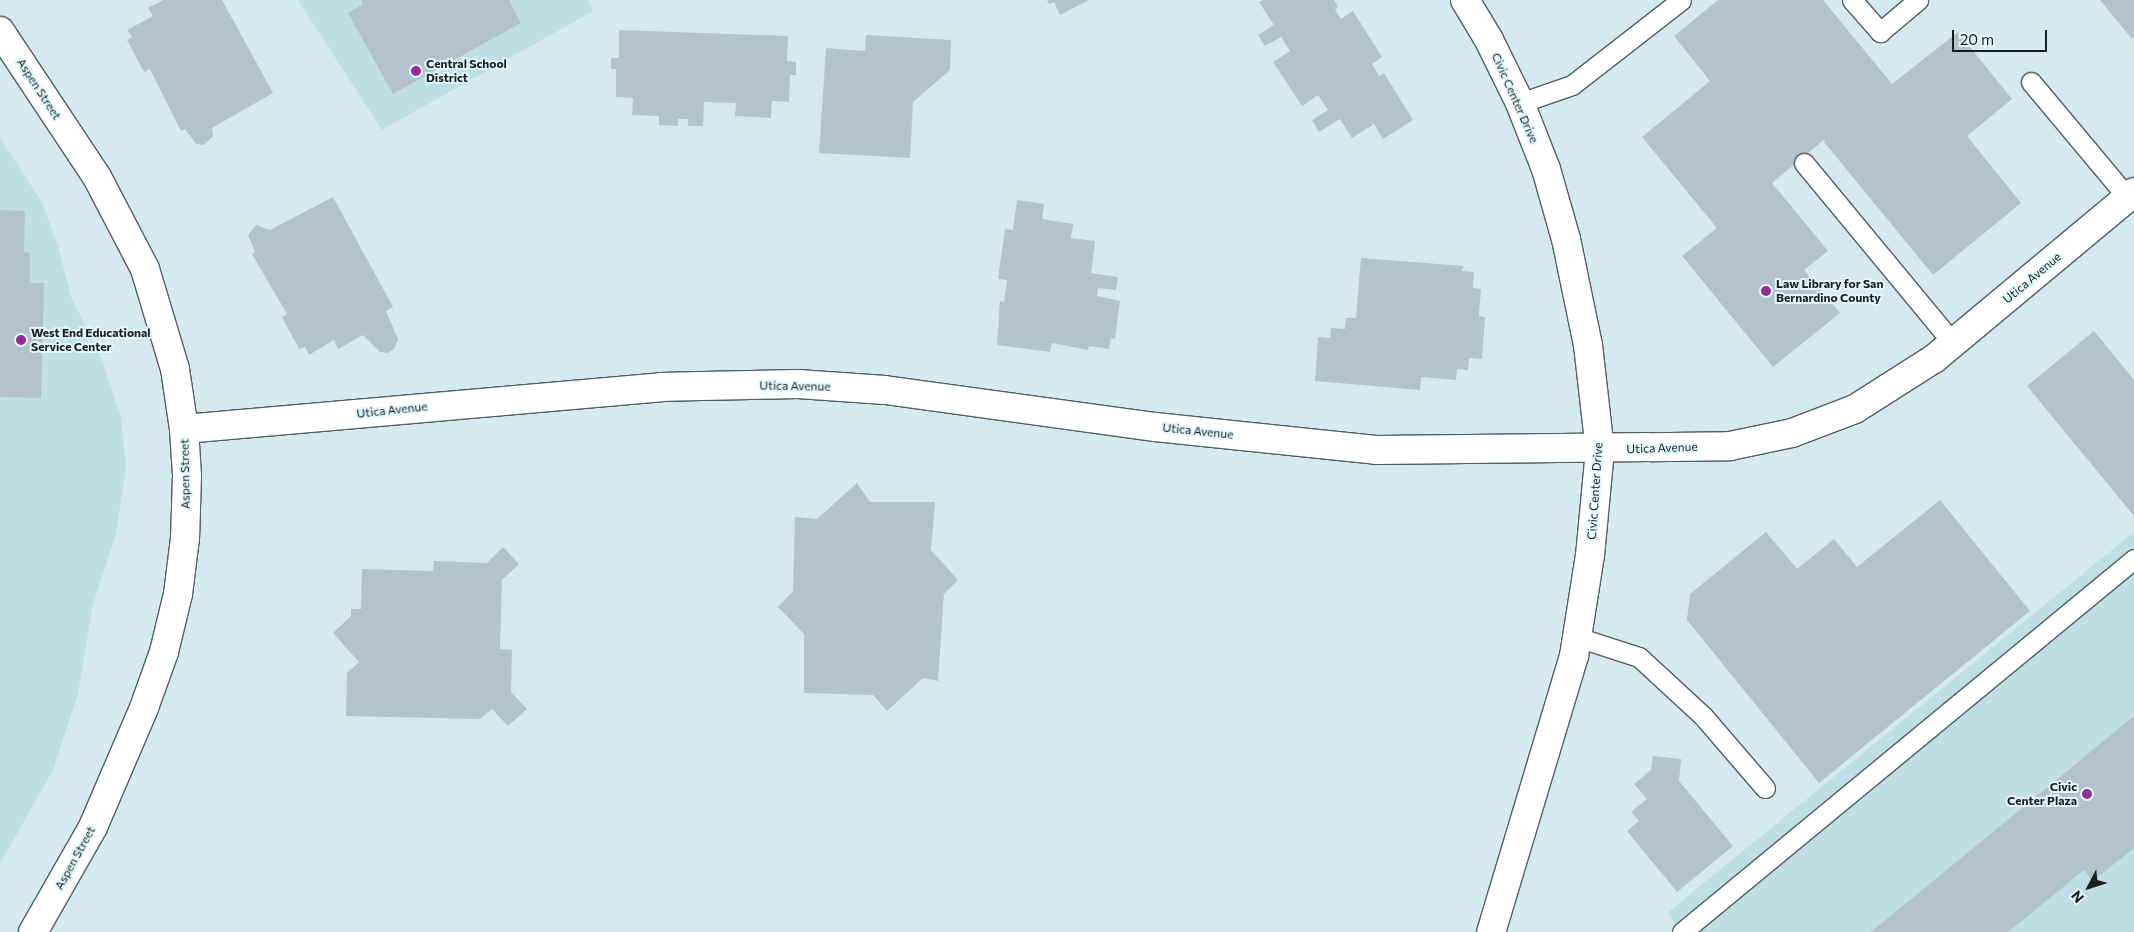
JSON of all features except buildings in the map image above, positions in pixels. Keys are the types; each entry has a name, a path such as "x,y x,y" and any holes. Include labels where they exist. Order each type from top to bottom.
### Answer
{"street":[{"name":"Civic Center Drive","path":"1465,0 1489,40 1520,103 1546,169 1566,239 1588,345 1600,450 1590,555 1577,637 1492,932"},
{"name":"Aspen Street","path":"0,31 97,177 145,269 175,369 184,429 185,538 178,594 164,652 144,708 93,826 33,932"},
{"name":"Utica Avenue","path":"184,429 631,389 798,384 884,390 1155,427 1376,450 1600,450 1730,446 1792,433 1855,409 1936,358 2131,195"}],"lane":[{"path":"1520,103 1572,85 1680,0"},
{"path":"1852,0 1880,32 1918,0"},
{"path":"2031,82 2131,195"},
{"path":"1804,163 1953,343"},
{"path":"1682,932 2134,558"},
{"path":"1577,637 1639,657 1703,716 1765,788"}],"shaded area":[{"name":"Central School District","path":"298,0 588,0 593,11 382,130"},
{"path":"0,138 42,202 58,246 71,297 100,355 121,418 126,468 116,533 92,608 78,694 53,770 0,864"},
{"path":"2134,532 2134,932 1682,932 1667,913"}],"place":[{"name":"Central School District","path":"416,71"},
{"name":"Law Library for San Bernardino County","path":"1766,291"},
{"name":"West End Educational Service Center","path":"21,340"},
{"name":"Civic Center Plaza","path":"2087,794"}]}
